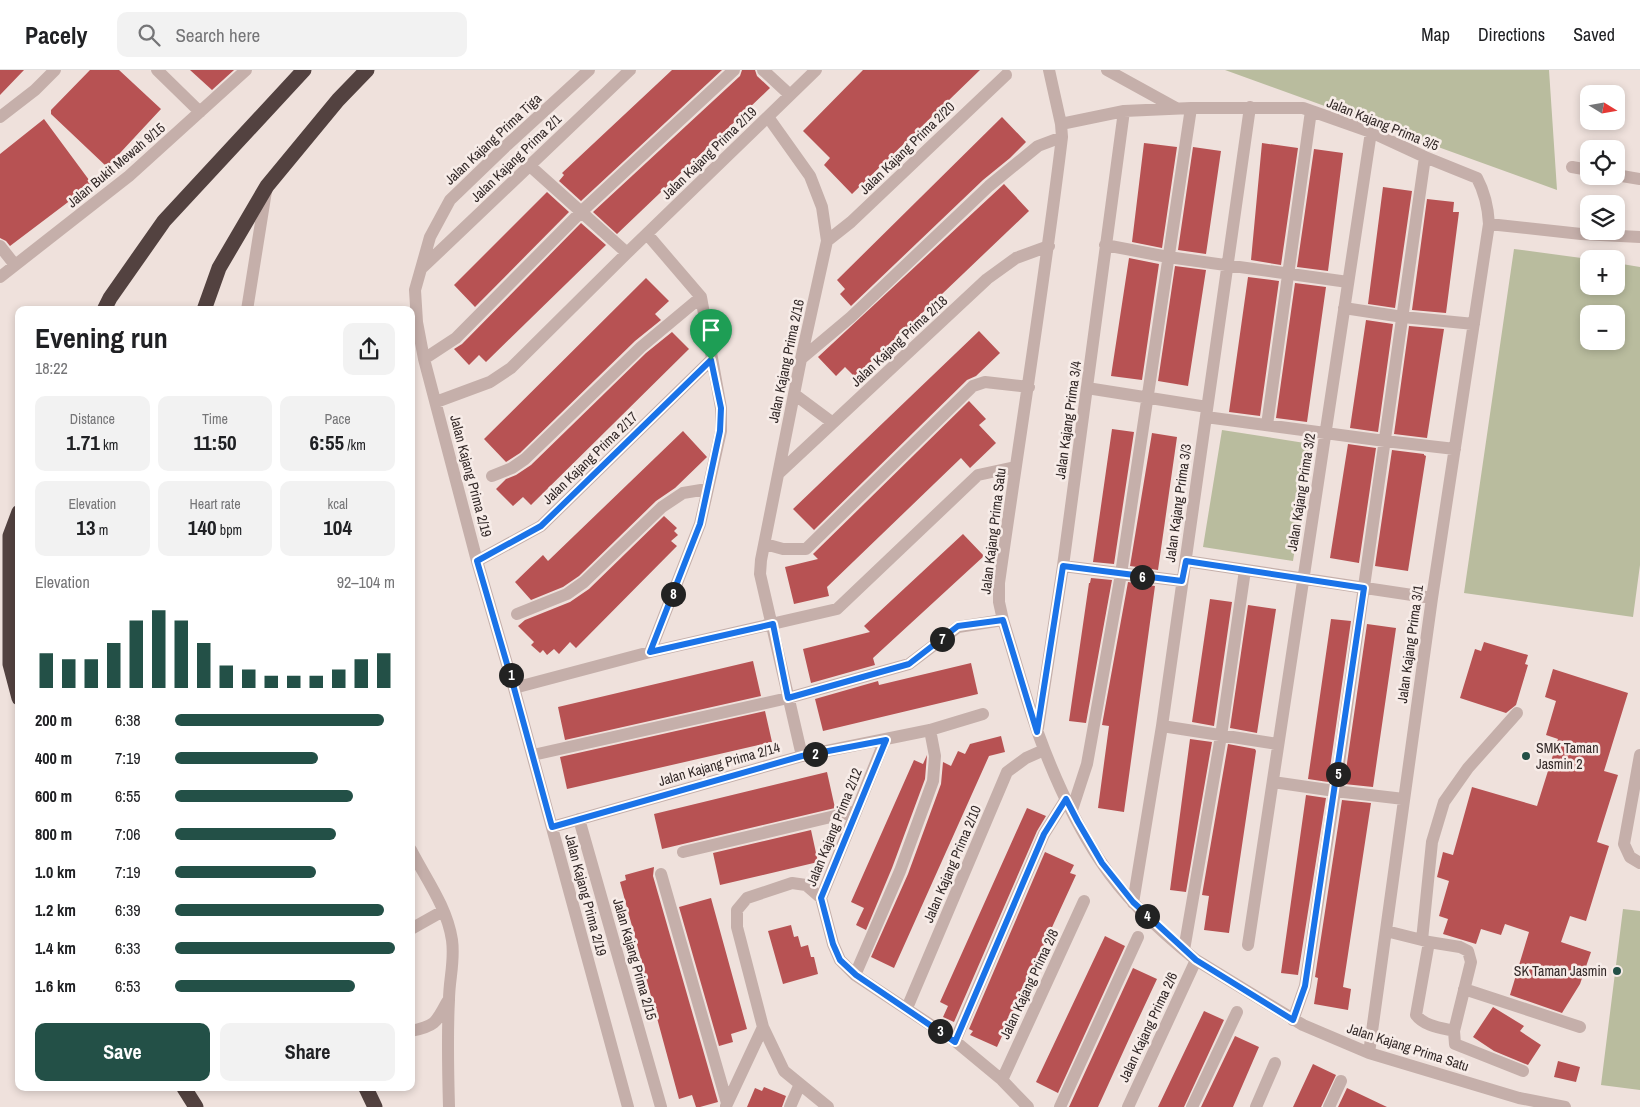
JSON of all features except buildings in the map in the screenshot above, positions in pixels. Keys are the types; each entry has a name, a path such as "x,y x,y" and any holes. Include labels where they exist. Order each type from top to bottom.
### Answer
{"highway":[{"path":"106,306 164,221 304,70"},
{"path":"205,306 219,268 267,186 338,100 367,70"},
{"path":"15,523 10,536 10,664 15,683"},
{"path":"186,1091 196,1107"},
{"path":"367,1091 375,1107"}],"street":[{"path":"0,117 35,90 55,70"},
{"path":"157,70 200,112"},
{"name":"Jalan Bukit Mewah 9/15","path":"0,277 129,176 246,70"},
{"name":"Jalan Kajang Prima Tiga","path":"422,268 430,237 450,200 589,70"},
{"name":"Jalan Kajang Prima 2/1","path":"422,268 630,70"},
{"path":"424,359 456,338 581,212 734,70"},
{"path":"763,70 790,95"},
{"name":"Jalan Kajang Prima 2/19","path":"436,402 490,382 512,368 627,253 816,70"},
{"name":"Jalan Kajang Prima Satu","path":"1049,70 1062,124 1062,137 1049,246 999,583 1003,620 1037,732 1069,804 1102,863 1133,902 1196,960 1293,1020 1369,1053 1519,1098 1565,1107"},
{"path":"1107,70 1176,108"},
{"name":"Jalan Kajang Prima 2/20","path":"827,241 851,222 1006,75"},
{"name":"Jalan Kajang Prima 3/3","path":"1133,902 1162,726 1250,107"},
{"name":"Jalan Kajang Prima 3/5","path":"1062,124 1124,111 1176,108 1303,108 1371,132 1477,178 1486,200 1489,224 1487,240"},
{"path":"955,1042 1044,834 1069,804 1087,764 1121,574 1191,108"},
{"name":"Jalan Kajang Prima 3/4","path":"1037,732 1063,566 1124,111"},
{"path":"1267,425 1311,111"},
{"name":"Jalan Kajang Prima 2/16","path":"768,117 810,176 822,207 827,241 801,359 764,544 760,574 802,756"},
{"name":"Jalan Kajang Prima 3/2","path":"1248,945 1371,132"},
{"path":"801,359 851,317 989,186 1038,146 1062,137"},
{"path":"1293,1020 1305,986 1335,792 1425,157"},
{"path":"530,166 627,253"},
{"path":"1572,167 1580,168"},
{"path":"1625,176 1640,179"},
{"path":"248,306 267,186"},
{"path":"1489,224 1581,234 1640,237"},
{"path":"647,234 701,297 721,408 720,431 700,524 650,652"},
{"name":"Jalan Kajang Prima 3/1","path":"1369,1053 1432,598 1487,240"},
{"path":"1105,245 1168,257 1348,282"},
{"path":"0,246 15,266"},
{"name":"Jalan Kajang Prima 2/18","path":"779,473 988,279 1016,258 1049,246"},
{"name":"Jalan Kajang Prima 2/19","path":"422,268 415,290 417,322 424,359 477,561 533,755 628,1107"},
{"path":"492,476 512,468 525,459 641,347 701,297"},
{"path":"1344,308 1403,317 1474,324"},
{"name":"Jalan Kajang Prima 2/17","path":"477,561 541,526 711,360"},
{"path":"764,544 783,549 806,549 973,386 985,382 1029,387"},
{"path":"1087,388 1147,397 1267,425 1455,449"},
{"path":"794,394 833,423"},
{"path":"514,688 650,652 838,609 978,475 1015,467"},
{"path":"517,614 567,594 584,582 662,507 683,493 707,489"},
{"path":"1186,561 1432,598"},
{"path":"1063,566 1182,581"},
{"path":"1184,950 1221,736 1246,570"},
{"path":"533,755 788,698 909,664 958,626 1003,620"},
{"path":"1454,1031 1426,1024 1420,1021 1416,1015 1425,941 1432,842 1444,802 1468,768 1516,713"},
{"name":"Jalan Kajang Prima 2/14","path":"552,827 802,756 930,730 983,714"},
{"path":"1162,726 1278,744"},
{"path":"856,975 900,871 934,781 935,756 930,730"},
{"name":"Jalan Kajang Prima 2/12","path":"821,898 886,740"},
{"name":"Jalan Kajang Prima 2/10","path":"907,1008 1007,772 1026,758 1044,750"},
{"path":"1635,860 1624,844 1640,755"},
{"path":"1272,782 1335,792 1404,799"},
{"path":"683,852 856,811"},
{"name":"Jalan Kajang Prima 2/15","path":"579,818 661,1107"},
{"path":"415,857 440,902 452,938 453,968 449,997 448,1036 449,1107"},
{"path":"661,874 726,1105"},
{"path":"828,1107 784,1071 763,1026 737,927 737,910 747,898 792,883 806,885 821,898 833,944 840,960 856,975 955,1042 1002,1080 1028,1107"},
{"name":"Jalan Kajang Prima 2/8","path":"1002,1080 1084,901"},
{"path":"415,927 443,910"},
{"path":"1386,931 1468,950 1471,962 1454,1031 1456,1044 1524,1071"},
{"path":"1060,1107 1138,937"},
{"name":"Jalan Kajang Prima 2/6","path":"1128,1107 1196,960"},
{"path":"1464,989 1580,1027"},
{"path":"415,1030 429,1027 439,1018 449,997"},
{"path":"1192,1107 1237,1012"},
{"path":"726,1105 763,1026"},
{"path":"1256,1107 1275,1064"},
{"path":"1329,1107 1341,1081"},
{"path":"790,1107 800,1084"}],"green space":[{"path":"1225,70 1549,70 1557,190"},
{"path":"1514,249 1580,258 1580,295 1625,295 1625,264 1640,267 1640,565 1633,617 1464,593"},
{"path":"1222,430 1311,444 1293,561 1203,547"},
{"path":"1623,909 1640,911 1640,1090 1601,1085"}],"place":[{"name":"SMK Taman Jasmin 2","path":"1526,756"},
{"name":"SK Taman Jasmin","path":"1617,971"}],"route":[{"path":"711,360 721,408 720,431 700,524 650,652 773,624 788,698 909,664 958,626 1003,620 1037,732 1063,566 1182,581 1186,561 1364,588 1305,986 1293,1020 1196,960 1133,902 1102,863 1066,799 1044,834 955,1042 856,975 840,960 833,944 821,898 886,740 802,756 552,827 477,561 541,526 711,360"}]}
